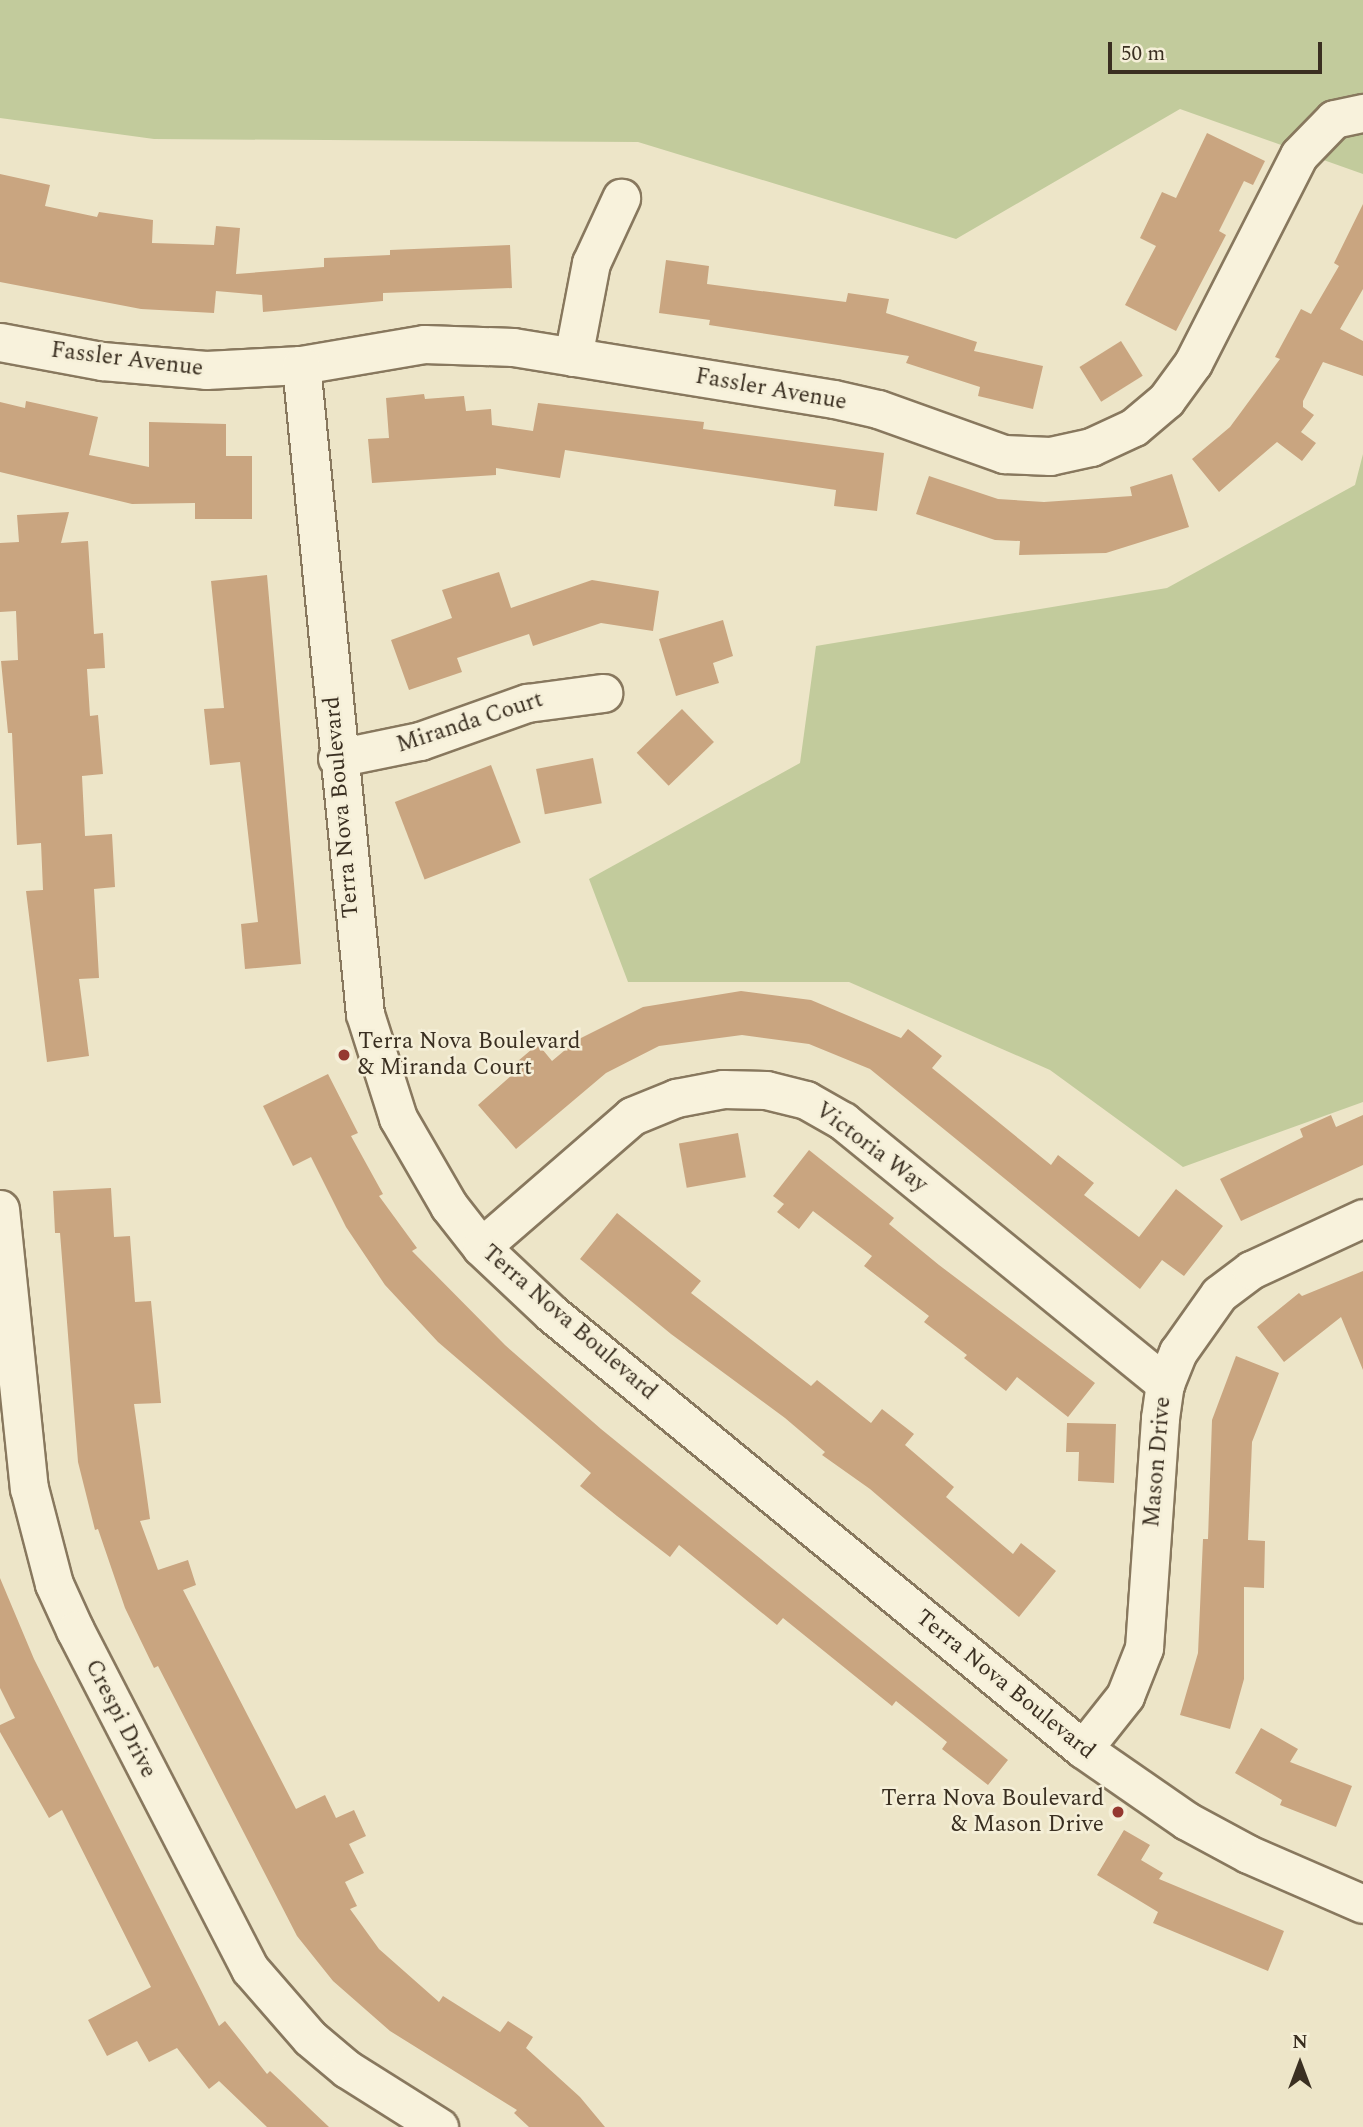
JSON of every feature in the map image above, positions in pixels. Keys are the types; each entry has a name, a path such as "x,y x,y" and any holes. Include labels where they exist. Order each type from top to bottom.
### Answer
{"street":[{"name":"Fassler Avenue","path":"0,342 157,369 301,365 424,344 513,347 834,399 878,409 1004,454 1051,456 1091,447 1134,428 1166,400 1193,363 1299,155 1334,119 1363,113"},
{"path":"573,357 591,263 621,198"},
{"name":"Terra Nova Boulevard","path":"301,365 356,958 380,1070 421,1161 481,1247 551,1313 1083,1749 1187,1821 1248,1854 1363,1904"},
{"name":"Miranda Court","path":"337,758 420,741 527,703 603,693"},
{"name":"Victoria Way","path":"481,1247 632,1116 676,1098 711,1091 766,1090 806,1100 843,1121 1165,1384"},
{"name":"Crespi Drive","path":"0,1209 30,1488 54,1584 75,1630 250,1969 310,2038 347,2069 439,2127"},
{"name":"Mason Drive","path":"1083,1749 1125,1696 1144,1648 1165,1384 1178,1352 1219,1294 1287,1250 1363,1217"}],"green space":[{"path":"0,0 1363,0 1363,174 1180,109 956,239 638,142 154,139 0,118"},
{"path":"1363,454 1363,1102 1183,1167 1050,1070 849,982 628,982 589,879 800,763 816,646 1167,588 1355,485"}],"building":[{"path":"1207,133 1265,161 1253,185 1244,181 1219,231 1226,235 1176,331 1125,305 1156,246 1140,238 1162,192 1176,198"},
{"path":"0,174 50,185 45,206 97,217 99,212 153,220 152,243 214,245 216,226 240,228 236,274 324,267 324,258 390,255 390,250 510,245 512,288 383,293 383,301 263,312 262,295 216,291 214,313 141,309 0,282"},
{"path":"1363,204 1363,289 1340,329 1363,341 1363,376 1323,362 1303,401 1303,407 1314,415 1301,432 1316,443 1302,461 1277,442 1219,492 1192,459 1230,427 1280,359 1275,357 1301,309 1311,314 1339,266 1334,263"},
{"path":"666,260 709,266 707,284 846,302 848,293 889,299 886,313 977,342 974,351 1043,366 1033,409 978,396 980,387 906,363 909,356 709,325 710,320 659,313"},
{"path":"1121,341 1143,376 1101,402 1079,367"},
{"path":"424,394 425,399 464,396 466,411 491,409 492,425 533,431 538,403 704,422 703,429 884,453 877,511 834,506 836,490 565,450 560,478 496,468 496,475 372,483 368,439 389,438 386,398"},
{"path":"26,401 98,417 89,455 149,467 149,422 226,424 226,456 252,456 252,519 195,519 195,503 132,504 0,472 0,402 25,408"},
{"path":"1172,474 1189,527 1106,553 1019,555 1020,541 995,540 916,514 929,476 998,499 1044,502 1132,496 1130,487"},
{"path":"69,512 61,543 88,541 94,634 103,633 105,668 87,669 90,716 98,715 103,774 82,776 85,836 112,834 115,887 94,889 99,978 79,979 89,1056 47,1062 26,891 43,890 41,843 17,845 12,733 8,733 1,661 18,660 16,611 0,612 0,543 19,542 17,515"},
{"path":"499,572 511,608 592,580 659,591 653,631 601,623 533,646 529,634 457,658 462,672 409,690 391,640 452,618 442,590"},
{"path":"267,575 301,964 245,969 241,924 258,922 240,762 210,765 204,709 224,708 211,581"},
{"path":"723,620 733,656 713,663 719,683 676,696 659,639"},
{"path":"682,709 714,742 669,786 637,753"},
{"path":"593,758 602,803 545,814 536,769"},
{"path":"491,765 521,842 425,879 395,802"},
{"path":"741,991 811,1000 901,1038 908,1029 942,1056 932,1068 1051,1165 1058,1155 1094,1183 1084,1195 1139,1237 1176,1189 1223,1226 1184,1276 1162,1260 1140,1289 870,1069 809,1044 742,1035 659,1046 606,1073 516,1149 478,1105 522,1066 518,1061 538,1044 552,1061 577,1040 643,1007"},
{"path":"328,1074 358,1133 351,1136 383,1194 379,1196 417,1248 412,1251 505,1345 601,1429 1008,1760 988,1785 942,1749 947,1742 896,1701 892,1706 783,1618 777,1625 679,1545 670,1557 580,1486 591,1473 438,1342 385,1285 346,1227 311,1157 293,1166 263,1106"},
{"path":"1331,1115 1336,1127 1363,1115 1363,1165 1241,1221 1220,1179 1303,1137 1300,1129"},
{"path":"738,1133 746,1177 687,1188 679,1143"},
{"path":"809,1150 894,1218 889,1224 939,1265 1095,1383 1068,1417 1017,1377 1006,1391 964,1358 967,1355 924,1322 929,1316 864,1266 872,1256 813,1211 799,1229 777,1212 784,1204 773,1196"},
{"path":"111,1188 114,1237 130,1236 135,1302 151,1301 161,1403 134,1404 150,1519 140,1521 158,1570 188,1560 196,1585 183,1590 296,1809 325,1795 336,1818 354,1810 366,1836 349,1844 364,1873 345,1882 357,1906 350,1909 379,1949 439,2002 443,1996 500,2032 508,2021 533,2037 526,2048 580,2097 605,2127 529,2127 514,2113 517,2110 390,2031 333,1981 297,1936 158,1666 154,1668 125,1608 98,1529 95,1530 78,1462 60,1233 55,1233 53,1191"},
{"path":"617,1213 701,1281 691,1293 811,1386 817,1380 871,1423 882,1409 914,1434 905,1445 954,1487 946,1497 1013,1554 1021,1543 1056,1571 1019,1617 870,1489 822,1455 825,1452 785,1418 671,1334 580,1259"},
{"path":"1363,1271 1363,1370 1341,1317 1284,1362 1257,1327 1299,1293 1302,1296"},
{"path":"1236,1356 1279,1373 1252,1442 1248,1540 1265,1541 1264,1588 1244,1587 1244,1679 1230,1729 1180,1715 1198,1653 1203,1539 1208,1539 1212,1420"},
{"path":"1067,1423 1116,1424 1114,1483 1078,1481 1079,1452 1066,1452"},
{"path":"0,1578 34,1659 219,2026 225,2021 267,2074 270,2071 329,2127 267,2127 219,2081 209,2089 177,2048 149,2062 137,2041 107,2056 88,2020 151,1987 62,1810 49,1818 0,1732 0,1725 15,1718 0,1688"},
{"path":"1261,1728 1298,1749 1290,1762 1352,1786 1336,1827 1280,1805 1282,1800 1235,1773"},
{"path":"1124,1830 1150,1845 1141,1860 1163,1873 1159,1879 1284,1931 1268,1971 1153,1923 1158,1912 1097,1875"}],"place":[{"name":"Terra Nova Boulevard & Miranda Court","path":"344,1055"},
{"name":"Terra Nova Boulevard & Mason Drive","path":"1118,1812"}]}
